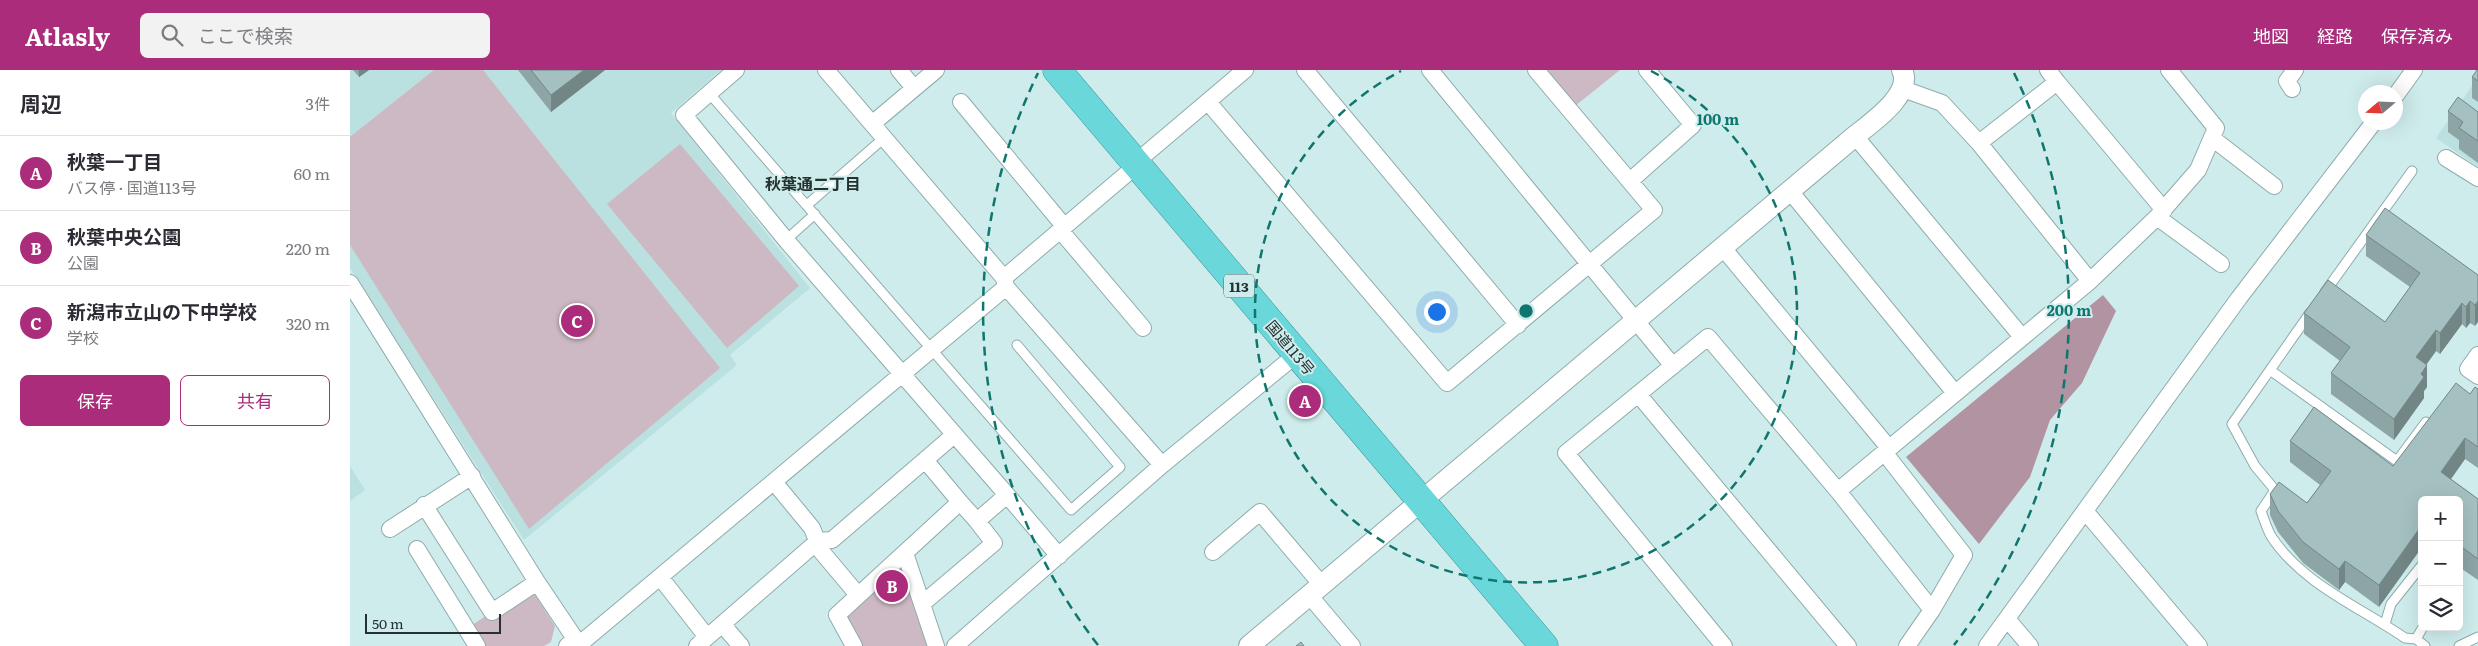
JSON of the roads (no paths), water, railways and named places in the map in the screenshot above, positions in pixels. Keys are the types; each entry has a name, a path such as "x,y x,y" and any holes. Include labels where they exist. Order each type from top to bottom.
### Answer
{"highway":[{"name":"国道113号","path":"1057,70 1544,646"}],"street":[{"path":"736,70 684,115 786,240 903,373 1059,556"},
{"path":"826,70 1162,465"},
{"path":"899,70 914,88"},
{"path":"872,124 936,70"},
{"path":"350,283 577,644 931,350 1062,228 1245,70"},
{"path":"1305,70 1518,325"},
{"path":"1430,70 1638,321 1673,366"},
{"path":"1208,102 1448,383 1654,210 1536,70"},
{"path":"1630,181 1693,125 1647,70"},
{"path":"1838,491 2090,281 2160,214 2198,170 2216,128 2169,70"},
{"path":"2292,89 2287,81 2295,70"},
{"path":"2403,85 2414,70"},
{"path":"1979,143 2052,76 2160,214 2221,264"},
{"path":"1250,646 1638,321 1898,99 1903,79 1942,103 1979,143 2090,281"},
{"path":"961,102 1143,328"},
{"path":"1987,646 2239,298 2368,130"},
{"path":"1855,136 2022,337"},
{"path":"2212,138 2274,186"},
{"path":"2446,158 2478,178"},
{"path":"1790,191 1955,393"},
{"path":"1723,248 1886,450 1964,555 1932,610 1907,646"},
{"path":"1724,646 1566,453 1708,337 1838,491 1932,610"},
{"path":"955,646 1162,465 1297,354"},
{"path":"2478,356 2468,369 2478,376"},
{"path":"1638,394 1848,646"},
{"path":"660,577 702,642 818,541 832,540 954,435"},
{"path":"922,604 994,543 925,460"},
{"path":"390,529 424,505 472,476"},
{"path":"774,482 812,528 821,551 858,595"},
{"path":"976,521 1007,496"},
{"path":"854,646 837,615 960,502"},
{"path":"424,505 492,612 537,582"},
{"path":"2085,511 2199,646"},
{"path":"1213,552 1260,512 1316,590 1352,646"},
{"path":"417,549 477,646"},
{"path":"905,553 936,646"},
{"path":"2007,619 2030,646"},
{"path":"722,624 741,646"}],"lane":[{"path":"709,93 1071,510 1120,466 1017,345"},
{"path":"807,205 884,138"},
{"path":"2321,298 2412,171"},
{"path":"786,240 815,214"},
{"path":"2315,306 2232,424 2255,466 2275,490 2261,511 2271,536 2300,569 2340,598 2405,638 2416,639 2426,646"},
{"path":"2270,370 2397,460 2426,422"},
{"path":"2385,624 2391,604 2418,570"},
{"path":"2416,639 2421,631"},
{"path":"2460,646 2478,637"}],"place":[{"name":"新潟市立山の下中学校","path":"577,321"},
{"name":"秋葉一丁目","path":"1305,401"},
{"name":"秋葉中央公園","path":"892,586"}],"district":[{"name":"秋葉通二丁目","path":"813,183"}]}
